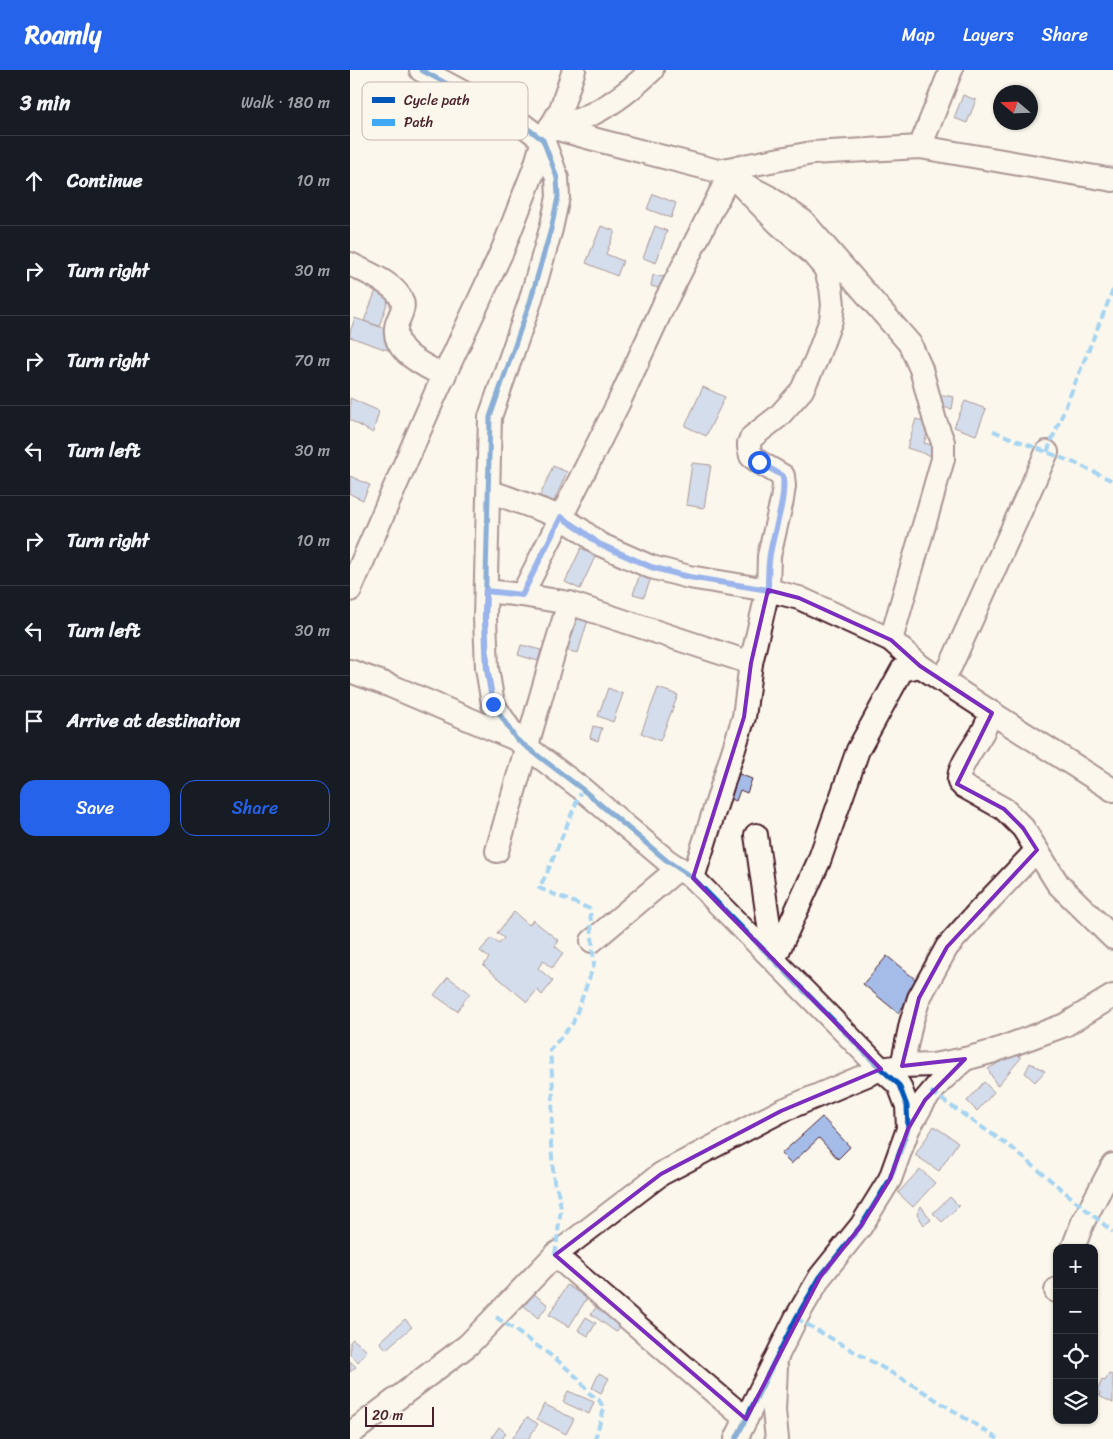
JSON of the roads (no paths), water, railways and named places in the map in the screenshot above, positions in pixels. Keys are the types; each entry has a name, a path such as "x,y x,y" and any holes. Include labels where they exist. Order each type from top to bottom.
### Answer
{"street":[{"path":"421,70 444,82"},
{"path":"350,590 444,376 503,249 535,167 546,133 560,109 574,70"},
{"path":"546,133 586,117 637,85 652,70"},
{"path":"920,148 951,70"},
{"path":"528,126 546,133 601,141 728,176 767,196 803,221 910,344 921,369 935,421 943,442 943,459 891,640"},
{"path":"521,743 493,704 487,668 485,618 490,417 530,302 558,197 556,178 546,133"},
{"path":"522,595 618,404 665,302 728,176 812,153 920,148 1113,180"},
{"path":"592,942 686,873 744,717 751,664 768,590 769,556 782,500 783,476 752,456 749,448 750,443 752,438 779,416 802,390 831,320 833,305 831,287 825,268 813,254 728,176"},
{"path":"350,264 394,289 403,306 396,332 400,346 416,360 444,376"},
{"path":"942,680 951,665 1047,452"},
{"path":"489,491 561,517 599,544 651,567 689,577 768,590 799,598 891,640 920,666 1113,790"},
{"path":"486,591 569,603 751,664"},
{"path":"497,851 521,743 569,603"},
{"path":"774,960 819,861 858,750 902,670 920,666"},
{"path":"350,671 390,686 521,743 582,789 666,860 686,873 774,960 891,1067 907,1106 908,1129"},
{"path":"992,713 960,773 960,782 963,786 1004,809 1023,828 1058,884 1113,938"},
{"path":"756,835 774,960"},
{"path":"891,1067 911,1024 919,998 947,947 1037,850"},
{"path":"350,1434 468,1346 554,1255 661,1174 781,1111 891,1067 934,1065 991,1052 1065,1025 1113,996"},
{"path":"736,1439 796,1318 820,1277 861,1226 890,1179 908,1129 925,1100 941,1081 965,1059"},
{"path":"1075,1244 1113,1165"},
{"path":"554,1255 746,1418"},
{"path":"777,1355 774,1410 777,1439"}]}
